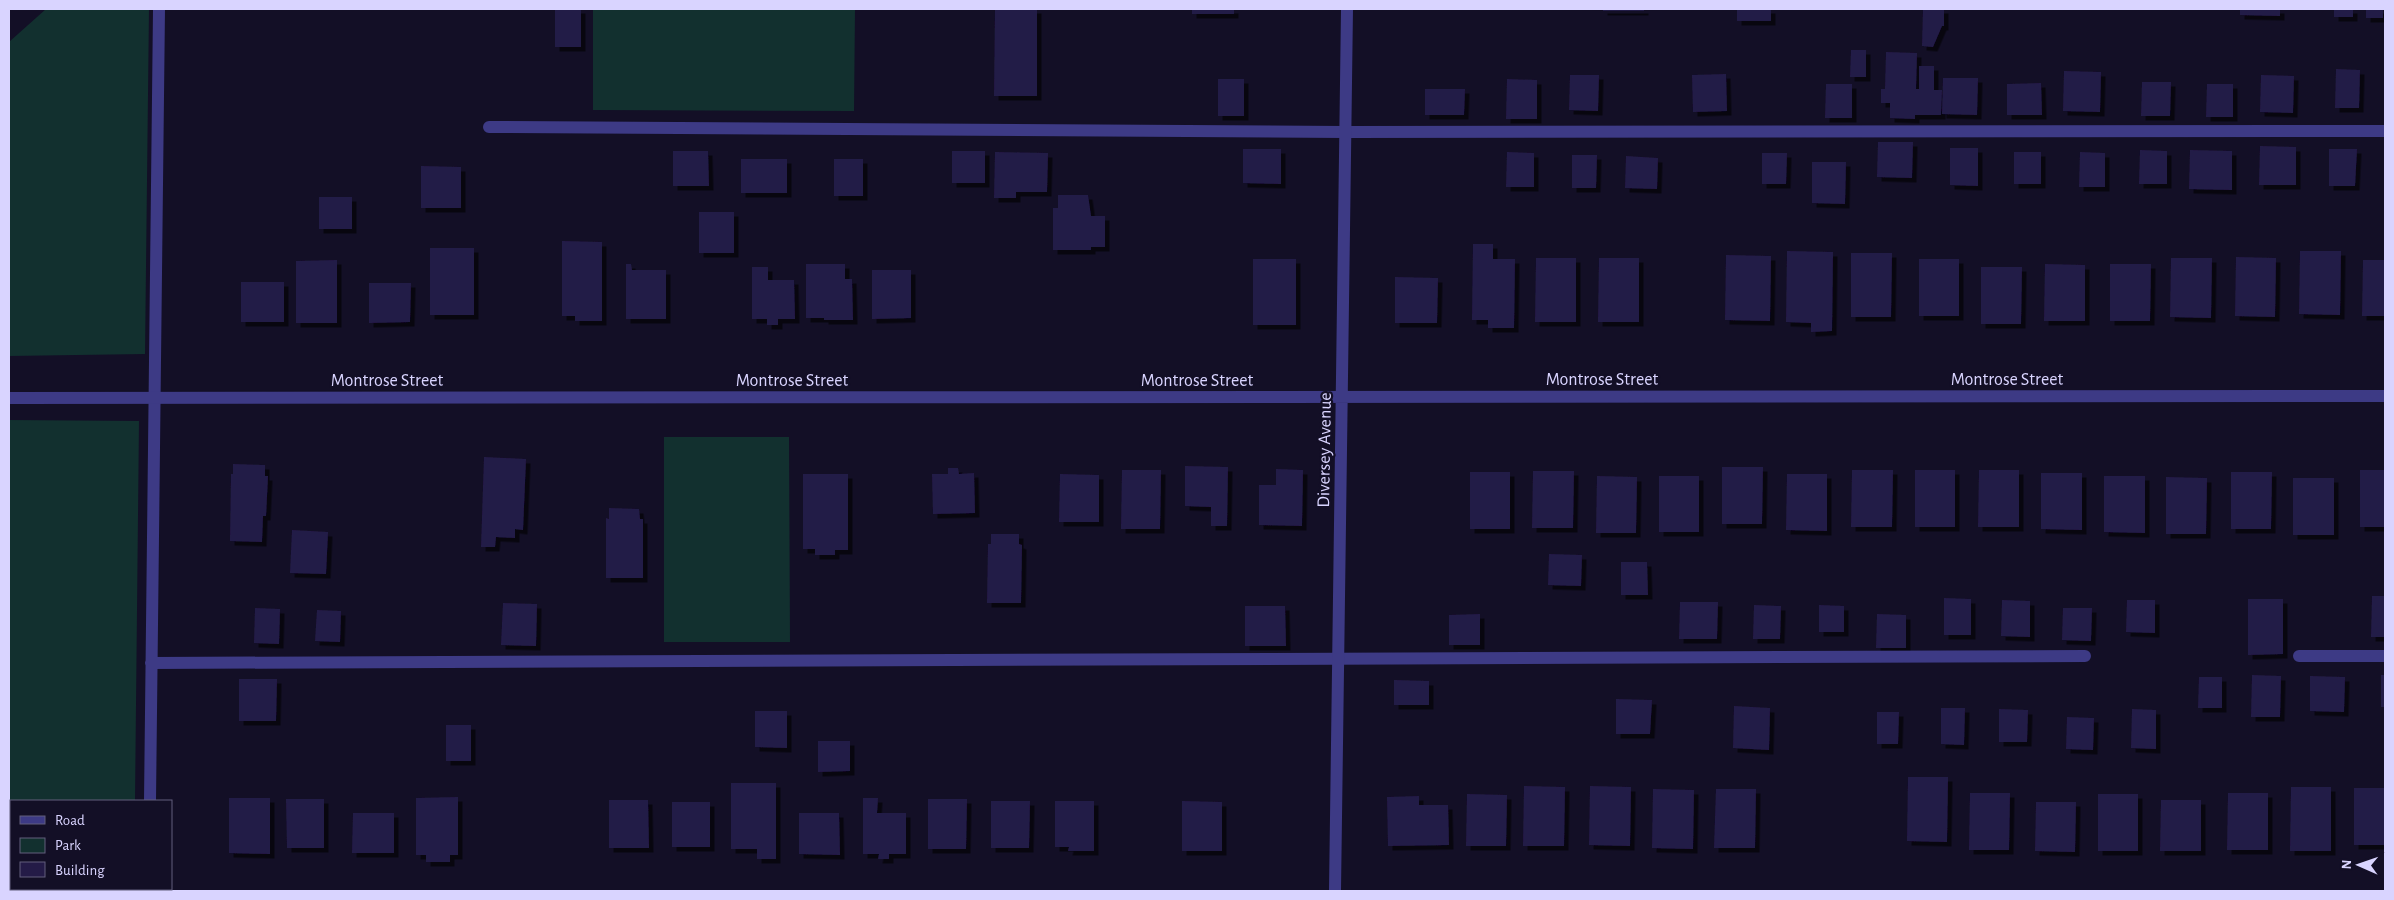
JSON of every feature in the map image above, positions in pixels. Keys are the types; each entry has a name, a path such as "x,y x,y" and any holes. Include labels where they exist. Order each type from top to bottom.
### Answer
{"street":[{"path":"150,800 159,9"},
{"name":"Diversey Avenue","path":"1335,891 1347,9"},
{"path":"489,128 1345,132 2385,131"},
{"name":"Montrose Street","path":"9,398 2385,396"},
{"path":"151,664 2085,656"},
{"path":"2299,656 2385,656"}],"green space":[{"path":"46,9 149,9 145,354 9,356 9,42"},
{"path":"593,9 855,9 854,111 593,110"},
{"path":"9,420 139,421 135,800 10,800 9,884"},
{"path":"664,437 789,437 790,642 664,642"}],"building":[{"path":"555,9 581,9 581,47 555,47"},
{"path":"995,9 1037,9 1037,96 994,96"},
{"path":"1192,9 1234,9 1234,14 1192,14"},
{"path":"1603,9 1644,9 1644,11 1603,11"},
{"path":"1737,9 1771,9 1771,21 1737,21"},
{"path":"1923,9 1944,9 1944,26 1942,26 1933,47 1922,46"},
{"path":"2240,9 2280,9 2280,16 2240,15"},
{"path":"2334,9 2353,9 2353,17 2334,17"},
{"path":"2366,9 2383,9 2383,18 2366,18"},
{"path":"1851,50 1866,50 1866,77 1850,77"},
{"path":"1886,52 1917,53 1916,89 1919,89 1919,66 1934,66 1934,90 1942,90 1941,115 1915,115 1915,119 1890,118 1890,103 1881,103 1881,89 1885,89"},
{"path":"2336,69 2360,70 2359,108 2335,108"},
{"path":"2064,71 2101,72 2100,112 2063,111"},
{"path":"1726,74 1727,111 1693,112 1692,75"},
{"path":"1570,75 1599,75 1598,111 1569,110"},
{"path":"2261,75 2294,76 2293,113 2260,112"},
{"path":"1943,78 1978,78 1977,115 1942,114"},
{"path":"1218,79 1244,79 1244,116 1218,116"},
{"path":"1507,79 1537,80 1537,119 1506,119"},
{"path":"2142,82 2171,82 2170,116 2141,116"},
{"path":"2041,83 2042,115 2007,115 2007,84"},
{"path":"1826,84 1852,84 1852,118 1825,118"},
{"path":"2207,84 2233,84 2233,117 2206,117"},
{"path":"1425,89 1465,89 1464,115 1425,115"},
{"path":"1878,142 1913,142 1912,178 1877,177"},
{"path":"2260,146 2296,147 2296,185 2259,185"},
{"path":"1950,148 1978,148 1978,186 1950,185"},
{"path":"1243,149 1281,149 1281,184 1243,183"},
{"path":"2329,149 2357,149 2355,186 2329,186"},
{"path":"2140,150 2167,151 2167,184 2139,184"},
{"path":"2190,150 2232,151 2232,190 2189,189"},
{"path":"673,151 708,151 709,186 673,186"},
{"path":"952,151 985,151 985,183 952,183"},
{"path":"995,152 1048,153 1047,192 1016,192 1016,198 994,198"},
{"path":"1507,152 1534,153 1534,187 1506,187"},
{"path":"2014,152 2041,152 2041,184 2014,184"},
{"path":"2080,152 2105,153 2105,187 2079,187"},
{"path":"1762,153 1787,153 1786,184 1762,184"},
{"path":"1572,155 1597,155 1596,188 1572,188"},
{"path":"1626,156 1658,158 1657,189 1625,188"},
{"path":"741,159 787,159 787,193 741,193"},
{"path":"834,159 863,159 863,196 834,196"},
{"path":"1812,162 1846,162 1845,204 1812,203"},
{"path":"421,166 461,167 461,208 421,208"},
{"path":"1058,195 1088,195 1091,216 1105,216 1105,247 1091,247 1091,250 1053,250 1053,208 1058,208"},
{"path":"319,197 352,197 352,229 319,229"},
{"path":"699,212 734,212 734,253 699,253"},
{"path":"562,241 602,242 602,321 575,321 575,316 562,316"},
{"path":"1473,244 1493,244 1493,259 1515,259 1514,328 1488,328 1488,320 1472,320"},
{"path":"430,248 474,248 474,315 430,315"},
{"path":"1787,251 1833,252 1832,331 1811,332 1811,323 1786,322"},
{"path":"2300,251 2341,251 2340,315 2299,314"},
{"path":"1851,253 1892,253 1891,317 1851,317"},
{"path":"1726,255 1771,256 1770,321 1725,320"},
{"path":"2236,257 2276,258 2275,317 2235,316"},
{"path":"1536,258 1576,258 1576,322 1535,322"},
{"path":"1599,258 1639,258 1639,322 1598,322"},
{"path":"2171,258 2212,258 2211,318 2170,317"},
{"path":"1253,259 1296,259 1296,325 1253,325"},
{"path":"1919,259 1959,259 1959,316 1919,316"},
{"path":"337,260 337,323 296,323 296,261"},
{"path":"2363,260 2385,260 2385,316 2362,316"},
{"path":"626,264 631,264 632,270 666,270 666,319 626,319"},
{"path":"806,264 845,264 845,279 852,279 853,320 806,318"},
{"path":"2045,264 2085,265 2085,321 2044,321"},
{"path":"2110,264 2151,264 2150,321 2110,321"},
{"path":"752,267 768,267 768,280 794,280 795,319 778,319 778,325 767,325 767,319 752,319"},
{"path":"1981,267 2022,267 2021,324 1981,324"},
{"path":"872,270 911,270 911,318 872,319"},
{"path":"1395,277 1438,278 1437,323 1395,323"},
{"path":"241,282 284,282 284,322 241,322"},
{"path":"369,283 411,283 410,322 369,323"},
{"path":"484,457 526,459 523,530 515,529 515,538 496,537 495,547 481,547"},
{"path":"233,464 265,465 265,476 268,476 266,516 263,516 262,542 230,541 231,474 233,474"},
{"path":"1185,466 1228,467 1227,526 1211,526 1211,507 1185,506"},
{"path":"1722,467 1763,467 1762,524 1722,524"},
{"path":"948,468 958,468 959,474 974,473 975,513 933,514 932,474 948,474"},
{"path":"1276,469 1303,470 1302,526 1259,525 1259,485 1276,485"},
{"path":"1122,470 1161,470 1160,529 1121,529"},
{"path":"1852,470 1893,470 1892,527 1851,527"},
{"path":"1915,470 1955,470 1955,527 1915,527"},
{"path":"1979,470 2019,470 2019,527 1978,527"},
{"path":"2360,470 2385,470 2385,527 2360,527"},
{"path":"1533,471 1574,471 1573,528 1532,528"},
{"path":"1470,472 1510,472 1510,529 1470,529"},
{"path":"2231,472 2272,472 2271,529 2231,529"},
{"path":"2041,473 2082,473 2082,530 2041,529"},
{"path":"803,474 848,474 848,550 835,550 835,555 815,555 815,549 803,549"},
{"path":"1060,474 1099,475 1099,522 1059,522"},
{"path":"1787,474 1827,474 1827,531 1786,530"},
{"path":"1597,476 1637,477 1636,533 1596,533"},
{"path":"1659,476 1699,476 1699,532 1659,532"},
{"path":"2104,476 2145,476 2145,533 2104,532"},
{"path":"2166,477 2207,478 2206,534 2166,534"},
{"path":"2293,478 2334,478 2334,535 2293,535"},
{"path":"609,508 639,509 640,519 643,519 643,578 606,578 606,518 609,519"},
{"path":"292,530 328,532 326,574 290,573"},
{"path":"991,534 1019,534 1019,544 1022,545 1021,603 987,603 988,544 991,544"},
{"path":"1549,554 1582,555 1581,586 1548,585"},
{"path":"1621,562 1647,562 1648,595 1621,595"},
{"path":"2372,596 2385,596 2385,637 2371,637"},
{"path":"1944,598 1971,599 1971,635 1944,635"},
{"path":"2248,599 2283,599 2283,654 2248,655"},
{"path":"2002,600 2030,601 2030,637 2001,636"},
{"path":"2127,600 2155,600 2155,633 2126,632"},
{"path":"1680,602 1718,602 1717,639 1679,639"},
{"path":"503,603 537,604 536,646 501,645"},
{"path":"1754,605 1781,606 1780,639 1753,639"},
{"path":"1819,605 1844,606 1844,632 1819,632"},
{"path":"1245,606 1285,606 1286,646 1245,646"},
{"path":"255,608 280,609 279,644 254,643"},
{"path":"2063,608 2092,608 2091,641 2062,640"},
{"path":"317,610 341,611 340,642 315,641"},
{"path":"1480,614 1480,645 1449,645 1449,615"},
{"path":"1877,614 1906,615 1906,648 1876,648"},
{"path":"2252,675 2281,676 2280,717 2251,717"},
{"path":"2381,675 2385,675 2385,707 2381,707"},
{"path":"2310,676 2345,677 2344,712 2310,711"},
{"path":"2199,677 2222,677 2222,708 2198,708"},
{"path":"239,679 277,679 276,721 239,721"},
{"path":"1394,680 1429,681 1429,705 1394,705"},
{"path":"1616,699 1652,700 1650,734 1616,734"},
{"path":"1734,706 1770,708 1769,750 1733,748"},
{"path":"1941,708 1965,708 1964,745 1941,744"},
{"path":"1999,709 2028,710 2027,742 1999,742"},
{"path":"2132,709 2156,710 2156,749 2131,748"},
{"path":"755,711 787,711 787,748 755,747"},
{"path":"1877,712 1899,712 1898,744 1877,744"},
{"path":"2067,717 2094,718 2093,750 2066,749"},
{"path":"446,725 471,725 471,761 446,761"},
{"path":"818,741 850,741 850,771 818,772"},
{"path":"1908,777 1948,777 1947,842 1907,841"},
{"path":"731,783 776,783 776,859 757,859 757,849 731,849"},
{"path":"1524,786 1565,787 1564,846 1523,846"},
{"path":"1590,786 1631,787 1630,846 1589,845"},
{"path":"2291,787 2331,787 2331,851 2290,851"},
{"path":"2354,788 2385,788 2385,845 2354,845"},
{"path":"1653,789 1694,790 1693,849 1652,848"},
{"path":"1716,789 1756,789 1755,848 1714,848"},
{"path":"1970,793 2010,793 2009,850 1969,850"},
{"path":"2228,793 2268,793 2268,850 2227,850"},
{"path":"1467,794 1507,795 1506,846 1466,846"},
{"path":"2098,794 2138,794 2138,851 2098,851"},
{"path":"1419,796 1419,805 1448,805 1449,845 1388,846 1387,797"},
{"path":"458,797 458,855 450,855 450,862 426,862 426,855 416,855 416,798"},
{"path":"229,798 270,798 270,854 229,853"},
{"path":"863,798 878,798 877,813 906,813 906,854 889,854 889,859 878,859 879,854 863,854"},
{"path":"286,799 324,799 324,848 287,848"},
{"path":"928,799 967,799 966,849 928,849"},
{"path":"609,800 648,800 649,848 609,848"},
{"path":"2161,800 2201,800 2201,851 2160,851"},
{"path":"991,801 1030,801 1029,848 991,848"},
{"path":"1055,801 1094,801 1094,851 1068,851 1069,847 1055,847"},
{"path":"1182,801 1222,802 1222,851 1182,851"},
{"path":"672,802 710,802 710,847 672,847"},
{"path":"2036,802 2076,802 2075,852 2035,851"},
{"path":"353,813 394,813 394,853 352,853"},
{"path":"799,813 839,813 840,855 799,854"}]}
